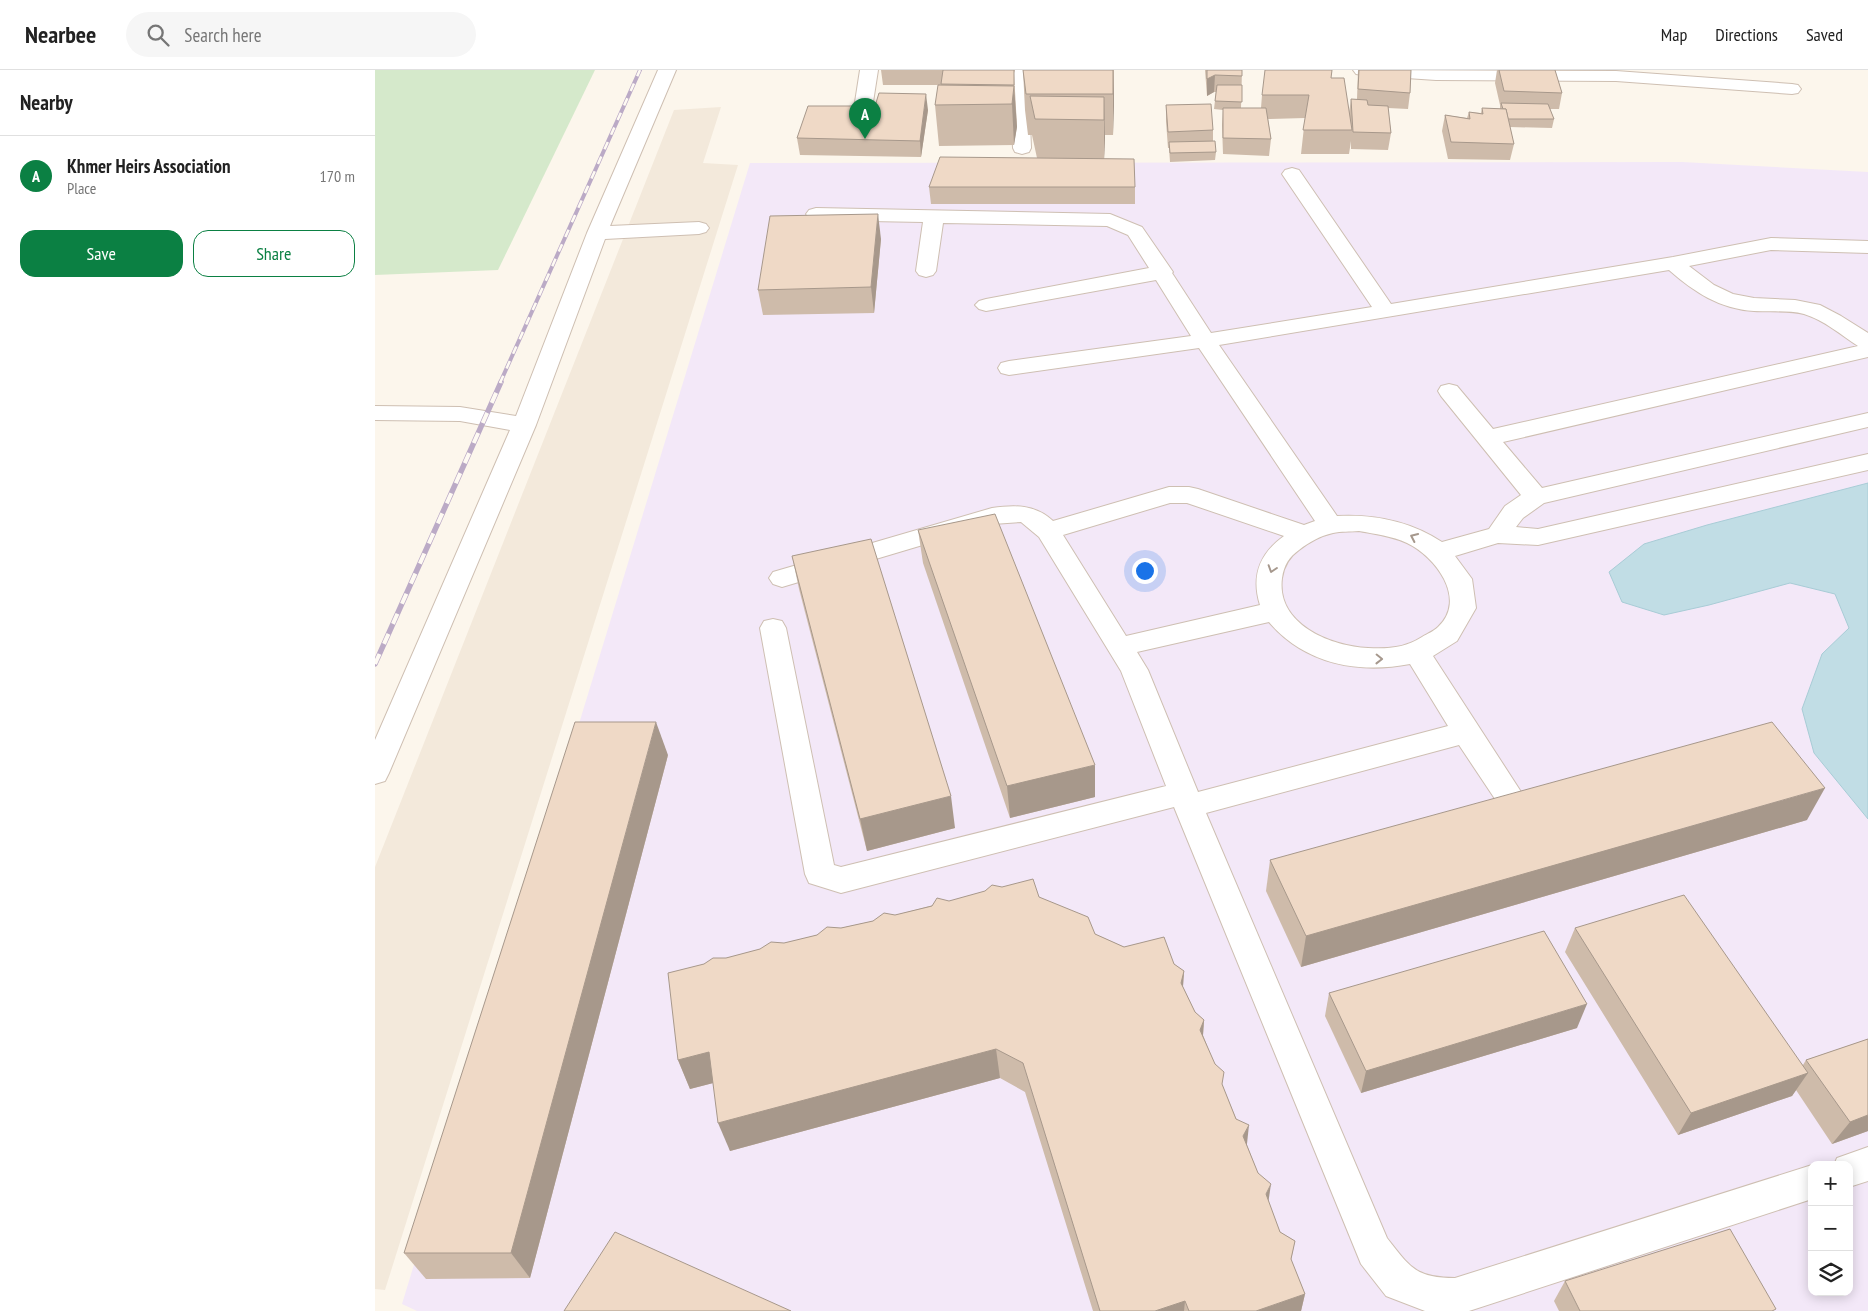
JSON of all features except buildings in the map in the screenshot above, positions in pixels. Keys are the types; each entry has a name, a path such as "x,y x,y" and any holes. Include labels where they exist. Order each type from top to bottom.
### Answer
{"street":[{"path":"375,773 525,425 597,232 667,70"},
{"path":"862,115 869,70"},
{"path":"1022,148 1020,97 1023,70"},
{"path":"1362,70 1558,73 1792,89"},
{"path":"1292,174 1385,310"},
{"path":"816,214 1110,220 1135,230 1205,341 1330,525"},
{"path":"925,271 934,217"},
{"path":"597,232 699,228"},
{"path":"1009,368 1205,341 1673,263 1771,244 1868,247"},
{"path":"1673,263 1697,283 1727,300 1746,304 1791,305 1810,309 1824,315 1868,343"},
{"path":"986,305 1163,272"},
{"path":"1489,438 1868,350"},
{"path":"1449,391 1536,498"},
{"path":"375,413 460,414 525,425"},
{"path":"1498,535 1514,512 1536,498 1868,420"},
{"path":"1439,552 1498,535 1538,537 1868,462"},
{"path":"1048,531 1169,495 1189,495 1304,534"},
{"path":"782,578 993,516 1018,513 1035,517 1048,531 1135,670 1186,800 1374,1250 1399,1283 1438,1297 1455,1298 1808,1183"},
{"path":"1359,523 1388,527 1416,537 1439,552 1459,579 1463,608 1448,634 1417,653 1385,659 1351,657 1319,648 1293,631 1275,611 1268,589 1271,567 1283,548 1304,534 1330,525 1359,523"},
{"path":"1119,647 1140,640 1275,611"},
{"path":"773,628 820,874 841,880 1186,800 1465,732"},
{"path":"1417,653 1465,732 1515,806"},
{"path":"1853,1169 1868,1164"}],"shaded area":[{"path":"721,107 703,163 738,165 385,1290 375,1289 375,867 674,110"},
{"path":"1682,162 1868,172 1868,1311 417,1311 402,1304 750,163"}],"green space":[{"path":"375,70 595,70 498,270 375,275"}],"water":[{"path":"1868,483 1868,819 1814,753 1802,709 1822,654 1849,628 1835,594 1790,583 1664,615 1622,602 1609,572 1644,544 1707,525"}],"railway":[{"path":"500,383 640,70"},
{"path":"375,664 501,382"}],"place":[{"name":"Khmer Heirs Association","path":"865,139"}]}
